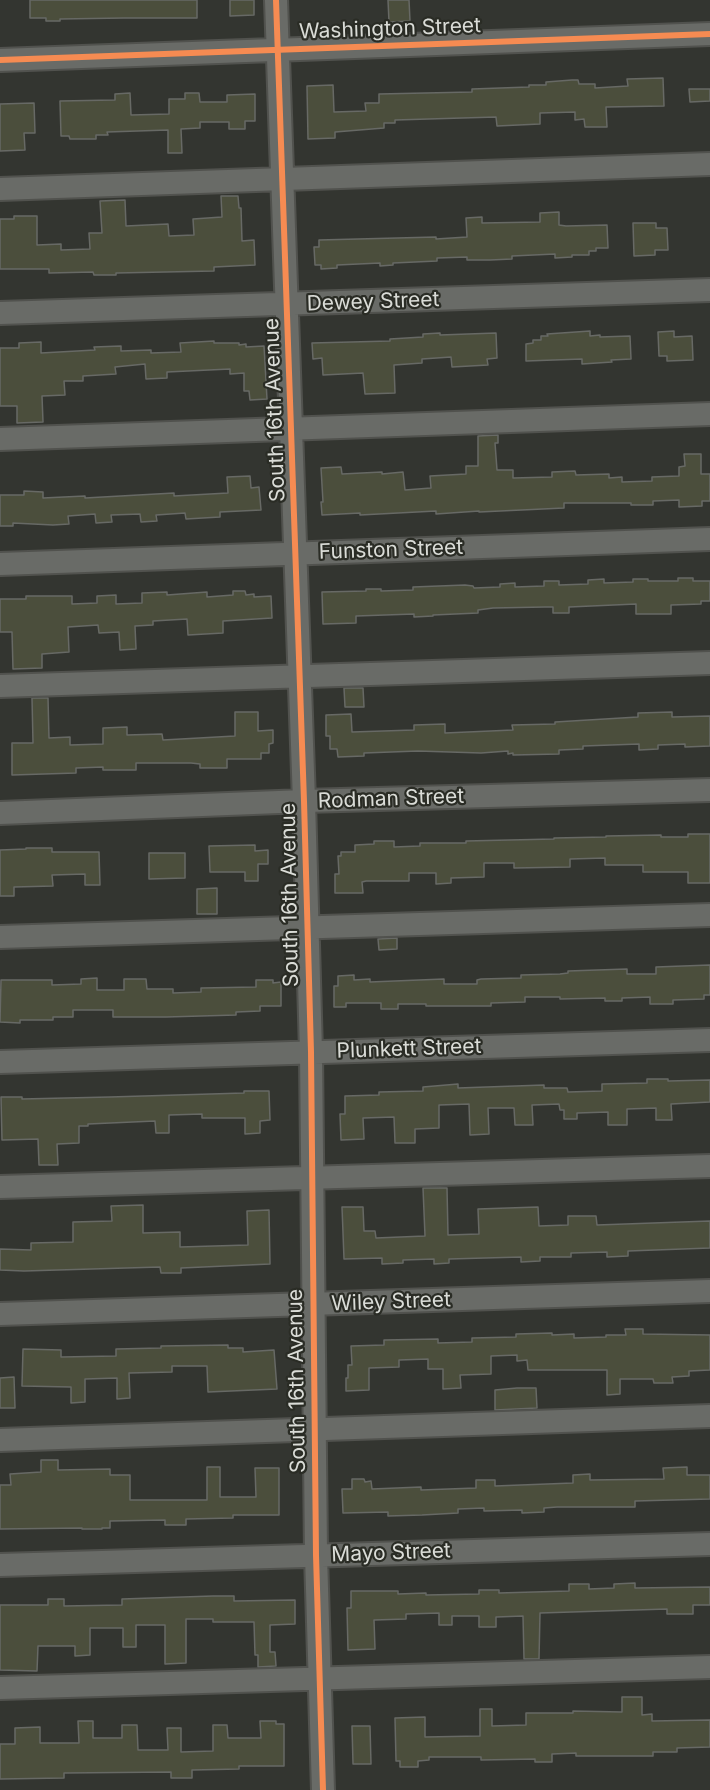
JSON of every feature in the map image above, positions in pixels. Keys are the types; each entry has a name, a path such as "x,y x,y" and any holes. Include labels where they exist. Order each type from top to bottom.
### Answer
{"street":[{"name":"South 16th Avenue","path":"276,0 288,305 311,1052 316,1556 323,1790"},
{"name":"Washington Street","path":"0,60 710,34"},
{"path":"0,189 710,164"},
{"name":"Dewey Street","path":"0,313 710,290"},
{"path":"0,439 710,414"},
{"name":"Funston Street","path":"0,564 710,539"},
{"path":"0,686 710,663"},
{"name":"Rodman Street","path":"0,813 304,801 710,790"},
{"path":"0,937 710,915"},
{"name":"Plunkett Street","path":"0,1062 710,1040"},
{"path":"0,1187 710,1166"},
{"name":"Wiley Street","path":"0,1314 710,1291"},
{"path":"0,1440 710,1416"},
{"name":"Mayo Street","path":"0,1565 710,1544"},
{"path":"0,1688 710,1667"}],"building":[{"path":"30,0 197,0 197,18 46,21 46,18 30,18"},
{"path":"230,0 254,0 254,15 230,16"},
{"path":"388,0 409,0 410,21 389,22"},
{"path":"663,78 664,106 606,107 607,127 585,127 584,119 575,120 575,112 540,113 540,124 497,126 496,117 395,120 395,123 384,123 384,128 335,132 335,138 308,139 307,86 333,85 334,112 366,111 365,103 379,103 379,94 472,92 472,89 529,87 529,85 546,85 546,82 572,80 578,80 579,84 595,84 595,88 628,86 627,79"},
{"path":"689,89 710,89 710,101 690,102"},
{"path":"130,93 131,115 169,114 169,99 185,99 185,93 199,93 200,102 227,102 227,95 255,94 255,121 245,121 245,129 229,129 229,122 200,122 200,128 181,129 182,153 168,153 168,130 107,132 108,135 96,135 96,139 70,139 69,136 61,136 60,101 115,100 115,94"},
{"path":"34,103 35,133 24,133 25,150 0,151 0,104"},
{"path":"221,196 238,196 239,208 241,208 242,241 254,240 255,265 214,267 214,271 116,273 116,275 94,275 93,272 49,273 49,269 0,269 0,219 14,219 14,216 37,216 37,245 61,244 61,250 90,249 89,233 102,233 100,201 125,200 126,226 168,224 169,236 194,235 193,219 222,217"},
{"path":"559,212 559,225 607,225 608,248 596,248 596,251 589,251 589,255 555,258 555,254 512,256 512,259 490,260 467,260 467,257 437,258 437,261 393,263 393,265 380,266 380,263 337,265 337,268 321,269 321,265 315,265 314,247 319,247 319,240 467,237 466,218 482,217 482,223 540,222 540,213"},
{"path":"633,223 656,223 656,228 667,228 668,250 655,250 655,255 634,256"},
{"path":"590,331 590,336 630,336 631,359 582,364 582,359 526,361 526,344 533,343 533,340 541,340 541,336"},
{"path":"674,331 674,337 692,336 693,360 667,361 667,356 659,356 658,332"},
{"path":"440,333 440,335 496,333 497,358 487,359 488,365 452,367 451,357 422,359 422,363 394,365 395,393 365,394 363,373 323,375 322,358 313,359 312,343 390,341 390,339 423,337 423,334"},
{"path":"214,341 214,343 246,344 246,347 264,346 267,399 250,400 249,391 244,391 244,373 230,374 230,369 167,372 167,378 146,379 145,364 115,367 116,374 83,376 83,381 64,381 65,395 42,396 43,422 17,423 17,406 0,406 0,348 19,348 19,343 41,342 41,353 121,346 121,351 151,350 151,353 181,352 180,343"},
{"path":"498,435 498,443 495,443 497,470 513,470 513,478 552,477 552,472 575,471 576,475 609,474 609,478 622,477 622,482 652,481 652,477 679,476 679,467 685,466 684,454 701,454 701,474 710,474 710,501 702,501 702,506 679,507 679,500 653,501 653,505 564,503 564,508 436,514 436,511 322,515 321,468 341,467 342,474 403,472 405,490 431,488 430,476 466,474 466,466 478,466 478,436"},
{"path":"250,476 251,488 259,487 261,510 220,512 220,517 186,519 185,513 156,515 157,521 141,522 140,514 111,515 112,522 96,523 95,514 68,516 69,524 13,523 13,526 0,526 0,495 24,495 24,491 43,492 43,498 228,493 227,477"},
{"path":"678,578 710,581 710,601 701,601 701,604 671,605 671,614 636,614 636,604 569,607 569,613 553,613 553,607 493,608 478,610 478,613 433,616 414,617 414,614 356,616 356,623 323,624 322,592 366,591 366,589 413,590 413,587 465,585 474,588 500,587 500,584 515,583 515,587 544,586 544,581 559,581 559,585 588,584 588,580 604,579 604,583 633,582 633,579 678,581"},
{"path":"233,591 245,591 246,595 254,594 254,597 271,596 272,618 223,621 223,633 188,635 187,619 153,621 153,625 135,626 136,649 120,650 119,632 99,633 98,625 68,627 69,652 42,654 42,668 13,669 12,632 0,632 0,599 26,599 26,596 72,596 72,604 97,603 97,596 116,595 116,604 142,603 142,593 167,592 167,595 207,592 207,597 233,595"},
{"path":"344,688 363,688 364,707 345,707"},
{"path":"32,698 48,698 49,738 70,737 70,745 103,744 103,728 127,727 127,735 162,734 163,740 235,736 235,712 258,712 258,731 273,730 273,743 269,744 269,753 261,753 261,759 227,759 227,768 200,768 200,764 191,763 136,763 136,770 103,770 103,767 76,768 76,773 12,775 12,743 33,743"},
{"path":"672,712 672,717 710,716 710,746 658,745 658,749 639,750 639,744 583,746 583,749 559,750 559,754 513,755 513,753 508,754 508,751 481,753 418,751 364,753 364,756 338,757 337,749 330,749 330,736 326,736 326,715 351,714 352,732 414,730 414,725 445,724 445,733 513,730 512,725 555,724 555,722 638,717 638,713"},
{"path":"688,834 710,834 710,883 688,883 688,872 643,872 643,865 605,865 605,858 570,859 570,867 514,868 514,863 484,863 484,877 451,878 451,883 436,884 436,873 409,873 409,881 366,881 362,882 363,893 335,893 335,874 339,874 338,856 341,856 341,852 355,852 355,845 374,844 374,841 394,841 394,847 420,846 420,843 606,836 688,837"},
{"path":"255,845 255,851 268,850 268,864 258,864 258,881 245,881 245,872 210,872 209,846"},
{"path":"52,848 52,852 99,852 100,885 85,885 85,874 52,875 53,886 14,887 14,896 0,896 0,850"},
{"path":"149,853 185,853 185,878 149,879"},
{"path":"217,888 217,914 197,914 197,889"},
{"path":"397,938 397,949 379,950 378,939"},
{"path":"710,965 710,995 704,995 704,999 673,1000 673,1004 650,1004 650,997 605,1001 605,998 525,997 525,1002 491,1003 491,1006 398,1004 398,1009 381,1009 381,1003 346,1003 346,1007 334,1007 334,986 338,986 338,976 354,975 354,980 370,979 370,982 444,979 444,984 477,984 477,980 481,979 521,978 521,975 560,974 568,973 568,971 627,969 627,974 656,974 656,967"},
{"path":"97,978 97,990 124,990 124,979 146,979 147,989 173,989 173,993 201,992 201,988 256,987 256,980 273,980 273,983 281,982 281,1006 260,1006 260,1011 236,1012 236,1015 166,1017 113,1017 113,1010 73,1010 73,1017 53,1017 53,1020 20,1020 20,1023 0,1022 1,980 52,980 52,985 81,984 81,979"},
{"path":"647,1079 710,1080 710,1102 671,1104 672,1120 656,1120 656,1108 627,1109 627,1125 608,1125 608,1112 577,1113 577,1119 564,1119 564,1110 560,1110 559,1104 532,1105 533,1125 515,1125 514,1108 488,1108 489,1134 470,1135 469,1104 439,1105 439,1128 415,1129 415,1143 395,1143 394,1117 363,1118 364,1139 341,1140 340,1114 345,1114 345,1096 379,1095 379,1092 423,1091 423,1087 458,1084 458,1088 544,1085 544,1088 567,1088 568,1092 602,1091 602,1084 647,1083"},
{"path":"244,1091 269,1091 270,1120 260,1121 260,1133 245,1134 245,1118 202,1118 202,1114 169,1115 169,1133 156,1133 155,1121 88,1124 88,1126 79,1126 79,1143 57,1144 58,1165 39,1165 38,1139 2,1140 1,1097 22,1097 22,1099 110,1097 244,1093"},
{"path":"423,1188 447,1188 448,1235 479,1234 478,1209 538,1207 539,1226 568,1225 568,1216 596,1216 597,1225 710,1221 710,1248 628,1251 628,1256 607,1257 607,1252 571,1253 571,1257 540,1257 540,1261 521,1262 521,1257 449,1259 449,1263 434,1264 434,1259 403,1260 403,1263 382,1264 382,1258 344,1259 342,1207 363,1207 364,1231 375,1231 376,1238 425,1236"},
{"path":"143,1205 143,1233 180,1232 180,1247 248,1245 247,1211 269,1210 270,1264 181,1268 181,1273 161,1273 160,1267 0,1270 0,1249 31,1250 31,1243 73,1242 73,1222 112,1221 111,1206"},
{"path":"625,1329 643,1329 643,1334 710,1335 710,1370 689,1371 689,1376 672,1377 673,1383 654,1383 653,1379 620,1379 620,1394 607,1395 607,1370 528,1370 527,1360 517,1361 517,1355 491,1356 491,1374 460,1375 461,1388 443,1389 443,1369 428,1369 428,1359 399,1360 399,1367 369,1368 369,1390 346,1391 348,1365 352,1365 351,1346 384,1345 384,1340 438,1339 438,1343 472,1342 472,1338 516,1337 516,1334 552,1333 552,1335 574,1334 574,1338 606,1337 606,1335 626,1335"},
{"path":"228,1345 228,1348 243,1348 243,1352 274,1350 277,1389 208,1392 207,1366 172,1366 172,1372 129,1373 130,1398 117,1399 117,1378 85,1379 85,1402 71,1403 71,1387 22,1386 23,1349 61,1350 61,1357 116,1356 116,1349"},
{"path":"14,1377 15,1408 0,1408 0,1378"},
{"path":"536,1388 537,1408 495,1410 495,1390"},
{"path":"41,1460 58,1460 58,1470 110,1469 110,1475 130,1475 130,1500 207,1500 207,1467 220,1467 220,1497 256,1497 255,1468 279,1468 279,1515 233,1515 233,1518 186,1519 186,1525 165,1525 165,1520 110,1521 110,1528 102,1529 0,1529 0,1485 11,1485 10,1474 41,1472"},
{"path":"687,1467 687,1475 710,1475 710,1499 635,1501 635,1507 557,1507 544,1508 544,1512 522,1513 522,1510 484,1511 484,1508 458,1509 458,1513 422,1515 388,1516 388,1512 343,1513 342,1489 352,1489 352,1479 371,1481 372,1489 421,1487 421,1490 476,1488 476,1480 495,1480 495,1486 573,1483 573,1475 590,1474 590,1480 664,1479 663,1468"},
{"path":"635,1583 635,1588 710,1587 710,1605 693,1605 693,1614 667,1614 667,1609 540,1613 539,1659 524,1659 523,1616 496,1617 496,1627 479,1627 479,1616 452,1616 452,1625 439,1625 439,1613 406,1614 406,1619 374,1620 375,1649 348,1650 347,1608 351,1608 351,1591 398,1591 398,1594 426,1593 426,1595 479,1594 479,1590 499,1590 499,1593 569,1591 569,1584 589,1584 589,1589 614,1588 614,1584"},
{"path":"234,1596 234,1601 295,1600 295,1624 270,1625 270,1652 275,1652 276,1666 258,1667 258,1655 255,1655 254,1622 213,1622 213,1619 186,1619 186,1663 165,1664 165,1625 136,1625 136,1647 123,1647 123,1628 90,1628 90,1655 75,1656 75,1646 38,1646 37,1671 0,1670 0,1605 48,1605 48,1599 64,1599 64,1606 122,1605 122,1599"},
{"path":"622,1697 642,1697 642,1715 652,1714 652,1721 710,1720 710,1747 677,1748 677,1752 653,1752 653,1756 552,1754 552,1762 535,1762 535,1759 481,1760 481,1757 429,1757 429,1760 418,1761 418,1767 400,1767 400,1761 396,1761 395,1718 425,1717 425,1737 480,1736 480,1709 492,1709 492,1726 526,1725 526,1713 622,1712"},
{"path":"78,1721 93,1721 93,1738 122,1738 122,1725 137,1725 138,1750 168,1750 167,1728 181,1728 181,1752 213,1751 213,1725 227,1725 228,1738 261,1738 260,1721 276,1721 276,1724 284,1724 284,1766 239,1766 239,1769 192,1770 192,1778 171,1778 171,1772 64,1773 64,1778 0,1779 0,1744 15,1744 15,1728 40,1727 40,1743 79,1743"},
{"path":"352,1726 370,1726 371,1764 353,1764"}],"cycle path":[{"path":"276,0 311,1052 316,1555 323,1790"},
{"path":"0,60 710,34"}]}
